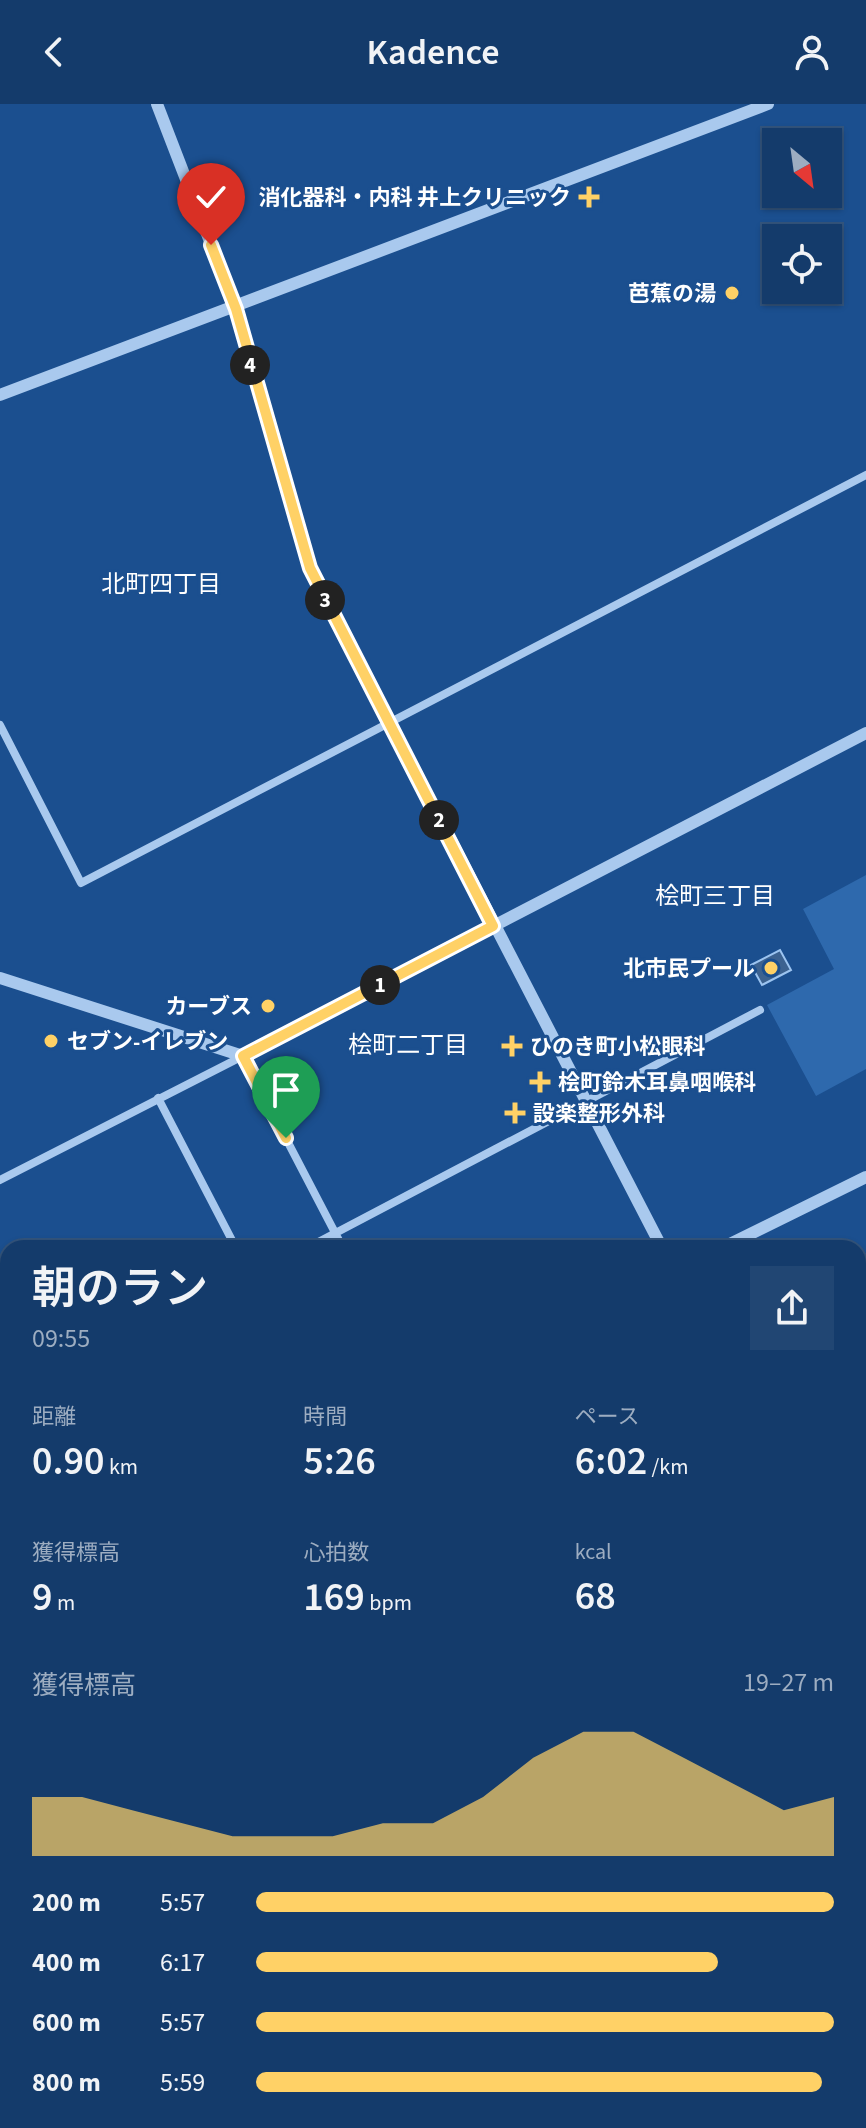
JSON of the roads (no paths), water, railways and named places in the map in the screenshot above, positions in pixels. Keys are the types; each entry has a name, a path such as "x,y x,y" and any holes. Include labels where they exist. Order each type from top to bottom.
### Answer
{"street":[{"path":"157,104 236,309 310,568 658,1240"},
{"path":"0,395 236,309 363,257 768,104"},
{"path":"0,725 81,883 866,475"},
{"path":"0,1180 866,733"},
{"path":"0,978 243,1056 339,1240"},
{"path":"322,1240 760,1010"},
{"path":"158,1098 232,1240"},
{"path":"738,1240 866,1177"}],"place":[{"name":"消化器科・内科 井上クリニック","path":"589,197"},
{"name":"芭蕉の湯","path":"732,293"},
{"name":"北市民プール","path":"771,968"},
{"name":"カーブス","path":"268,1006"},
{"name":"セブン-イレブン","path":"51,1041"},
{"name":"ひのき町小松眼科","path":"512,1046"},
{"name":"桧町鈴木耳鼻咽喉科","path":"540,1082"},
{"name":"設楽整形外科","path":"515,1113"}],"district":[{"name":"北町四丁目","path":"161,584"},
{"name":"桧町三丁目","path":"715,896"},
{"name":"桧町二丁目","path":"408,1045"}]}
